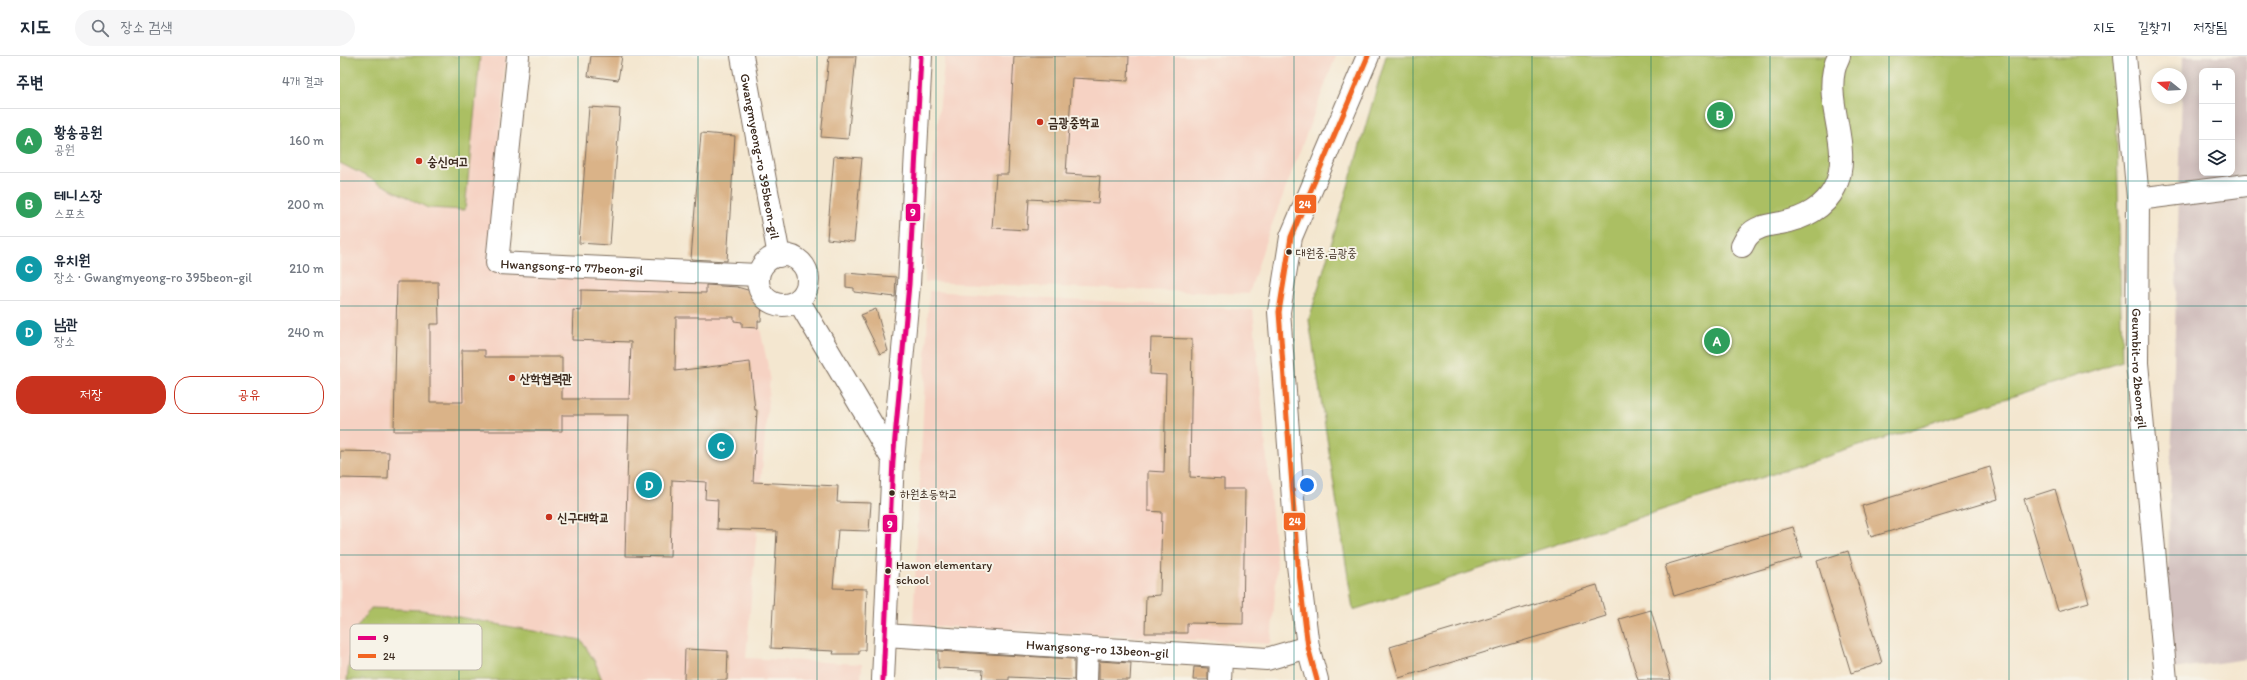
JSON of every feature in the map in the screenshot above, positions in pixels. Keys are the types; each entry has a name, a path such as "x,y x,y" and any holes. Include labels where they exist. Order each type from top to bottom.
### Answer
{"street":[{"name":"Hwangsong-ro 77beon-gil","path":"518,56 498,263 758,275"},
{"name":"Gwangmyeong-ro 395beon-gil","path":"742,56 779,256"},
{"path":"883,680 893,460 909,284 920,56"},
{"path":"1317,680 1308,647 1298,565 1279,312 1291,237 1368,56"},
{"path":"1742,246 1748,235 1764,225 1782,223 1815,211 1827,200 1834,188 1842,164 1832,88 1833,67 1839,56"},
{"name":"Geumbit-ro 2beon-gil","path":"2125,56 2138,199 2137,363 2166,680"},
{"path":"2138,199 2247,185"},
{"path":"779,256 792,257 800,261 805,268 807,285 804,293 798,300 790,304 773,303 761,292 758,283 758,275 767,260 779,256"},
{"path":"798,300 893,460"},
{"name":"Hwangsong-ro 13beon-gil","path":"885,635 1221,658 1267,659 1308,647"},
{"path":"1086,680 1087,649"},
{"path":"1220,680 1221,658"}],"shaded area":[{"name":"신구대학교","path":"340,56 506,56 489,270 559,272 725,285 752,290 770,376 746,658 862,664 861,680 340,680"},
{"name":"금광중학교","path":"945,56 1336,56 1266,240 1249,294 925,282 924,249"},
{"path":"2183,56 2247,56 2247,659 2165,670 2182,104 2187,104 2187,68 2183,68"},
{"name":"하원초등학교","path":"929,291 1253,310 1277,567 1271,644 913,625"}],"green space":[{"path":"340,56 480,56 465,210 428,208 340,163"},
{"path":"1386,56 2115,56 2122,361 1353,610 1309,320"},
{"path":"371,608 422,610 581,640 595,662 602,680 347,680 350,656 350,670 482,670 482,624 359,624"}],"building":[{"path":"591,56 622,56 618,80 588,76"},
{"path":"829,56 856,56 848,139 821,137"},
{"name":"금광중학교","path":"1014,56 1129,56 1128,81 1072,78 1066,174 1100,176 1098,203 1029,199 1027,230 992,228 996,174 1008,174"},
{"path":"589,107 620,109 610,245 579,243"},
{"path":"701,133 735,136 727,261 691,259"},
{"path":"834,156 862,158 854,242 827,239"},
{"path":"846,273 896,277 895,297 854,292 854,288 846,287"},
{"path":"397,282 438,282 439,324 430,324 430,402 463,402 462,350 485,350 485,357 562,357 562,399 629,399 631,342 572,340 573,310 581,311 581,290 706,293 706,285 737,287 758,293 762,300 761,321 758,321 758,328 742,327 742,322 734,321 734,317 676,317 675,371 750,362 755,410 757,410 753,482 838,486 837,502 871,503 869,531 838,530 833,588 867,589 865,650 859,650 859,654 833,654 834,651 771,648 777,531 717,529 718,500 705,499 706,482 672,480 670,557 625,556 629,415 562,415 562,431 394,431"},
{"path":"876,309 888,351 880,354 861,315"},
{"path":"1151,338 1192,339 1190,477 1224,479 1224,489 1245,489 1243,624 1187,623 1187,633 1145,633 1146,596 1160,595 1162,512 1148,511 1148,471 1164,472 1166,375 1150,374"},
{"path":"340,451 389,452 388,479 340,478"},
{"path":"1990,467 1998,499 1871,537 1862,506"},
{"path":"2055,489 2089,602 2058,611 2024,499"},
{"path":"1793,527 1802,557 1674,596 1665,565"},
{"path":"1848,551 1882,663 1851,673 1817,561"},
{"path":"1597,585 1606,616 1399,678 1390,647"},
{"path":"1651,610 1671,680 1638,680 1619,619"},
{"path":"685,649 728,651 727,680 684,680"},
{"path":"938,651 1074,659 1074,680 1009,677 1009,680 982,680 983,670 938,668"},
{"path":"1099,661 1131,663 1130,680 1099,680"},
{"path":"1194,667 1208,668 1208,680 1193,680"}],"transit line":[{"name":"9","path":"883,680 893,460 909,284 921,56"},
{"name":"24","path":"1317,680 1308,647 1298,565 1279,312 1291,237 1368,56"}],"place":[{"name":"테니스장","path":"1720,115"},
{"name":"금광중학교","path":"1040,122"},
{"name":"숭신여고","path":"419,161"},
{"name":"대원중.금광중","path":"1289,252"},
{"name":"황송공원","path":"1717,341"},
{"name":"산학협력관","path":"512,378"},
{"name":"유치원","path":"721,446"},
{"name":"남관","path":"649,485"},
{"name":"하원초등학교","path":"892,493"},
{"name":"신구대학교","path":"549,517"},
{"name":"Hawon elementary school","path":"888,571"}]}
